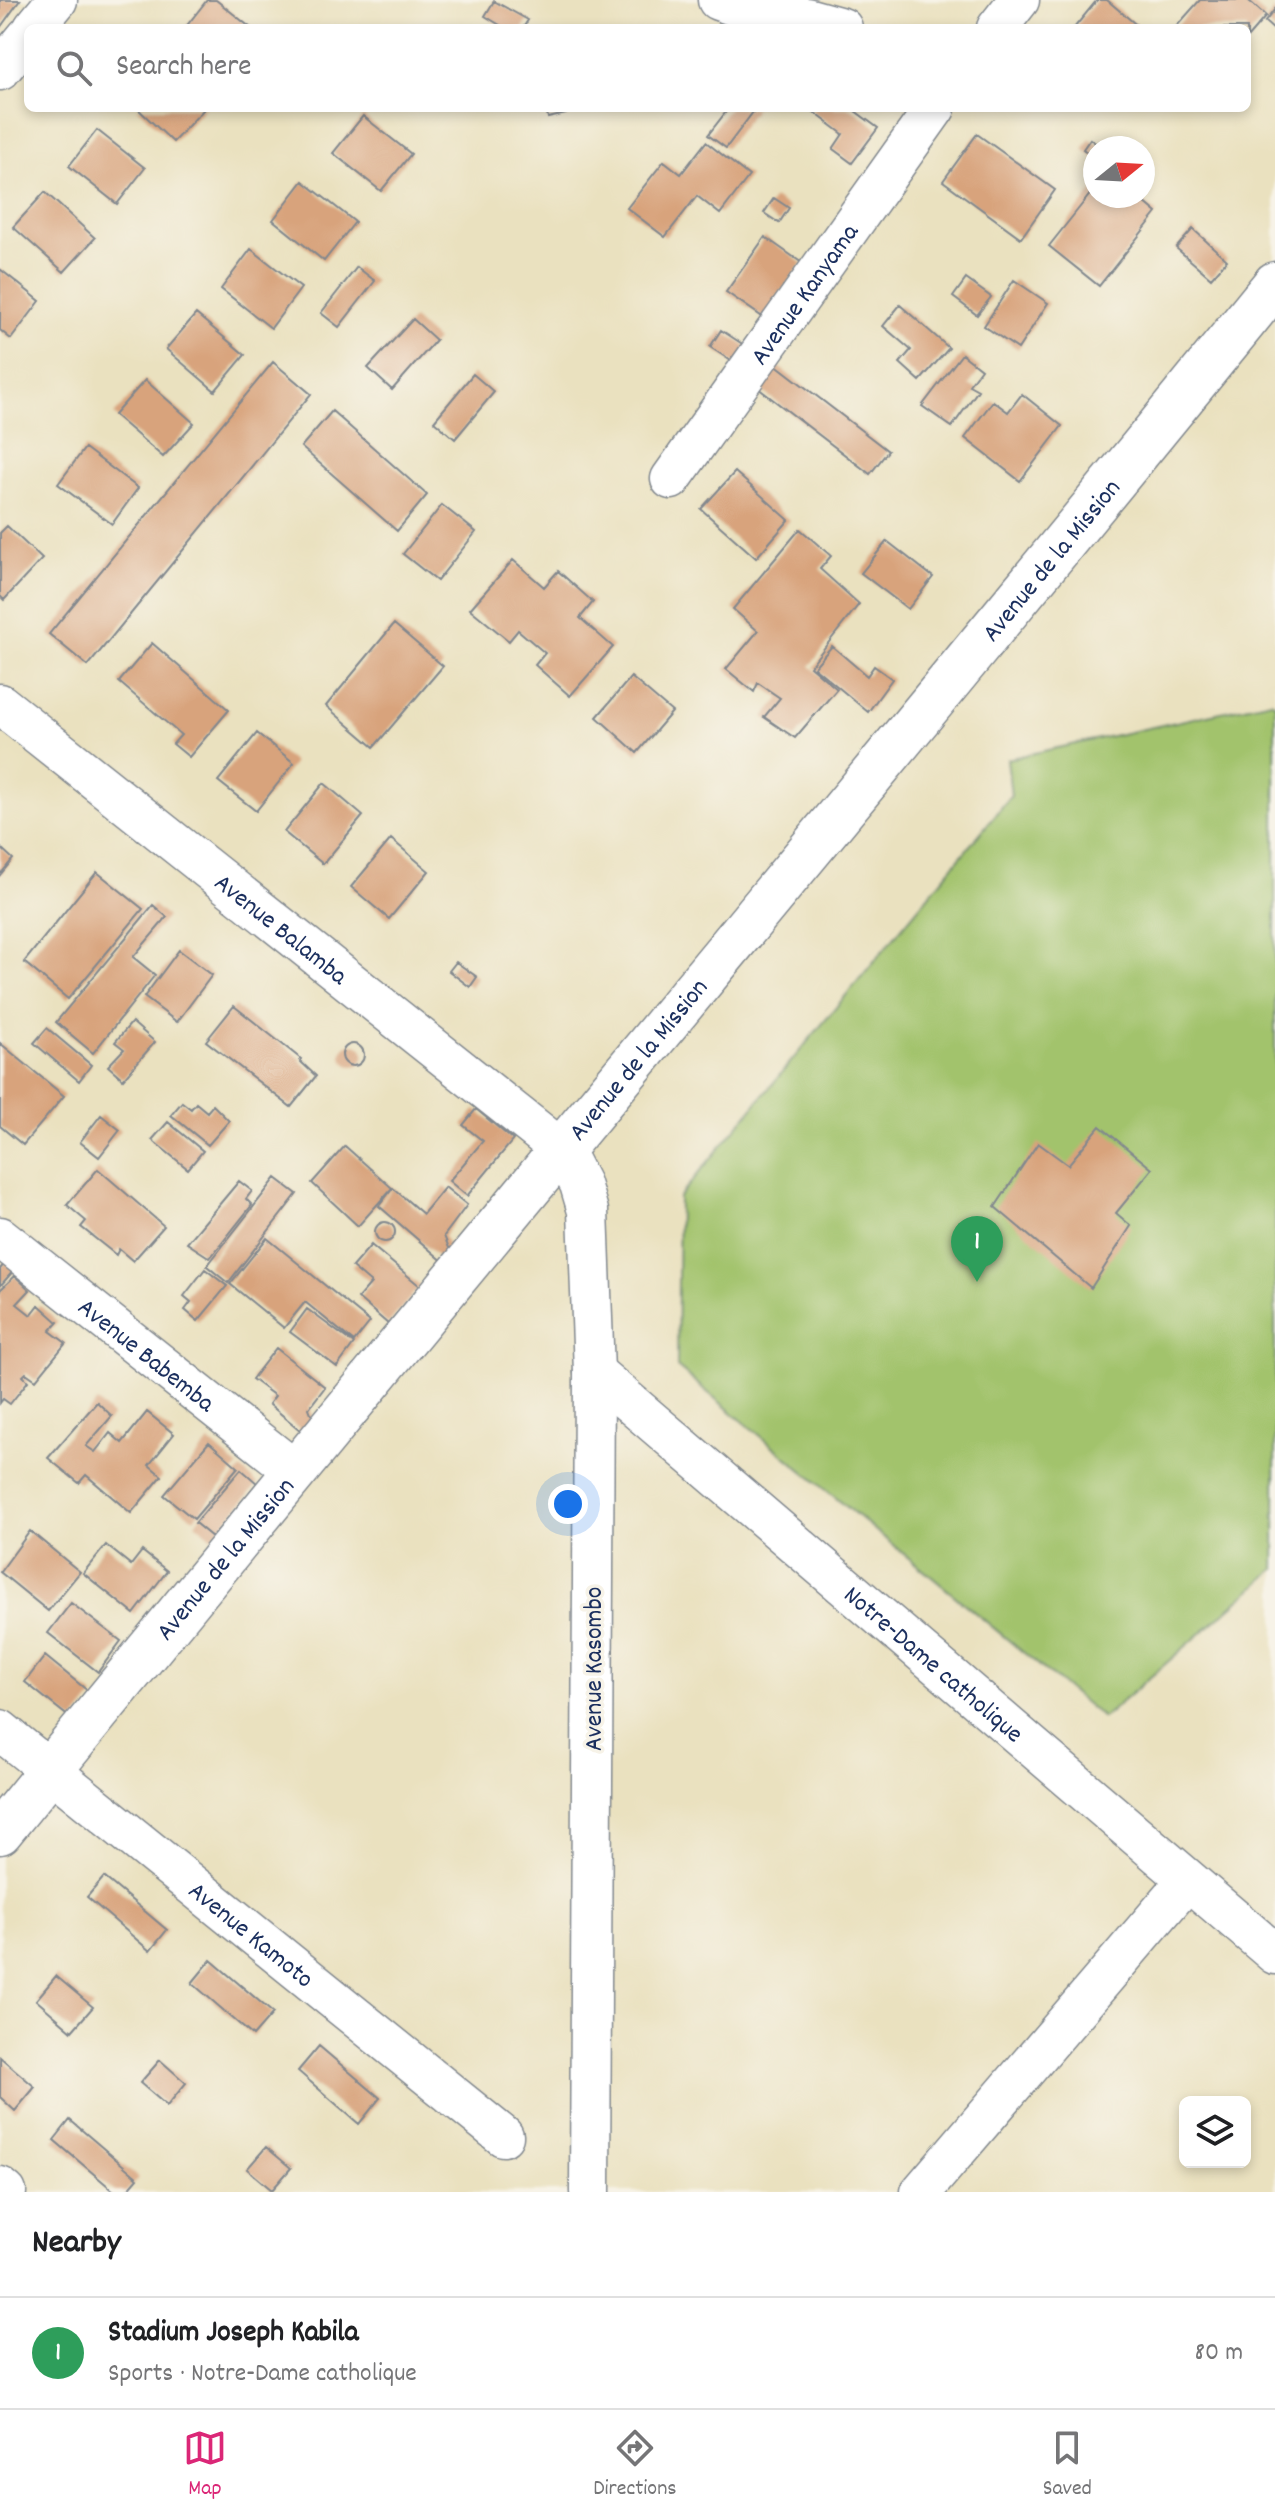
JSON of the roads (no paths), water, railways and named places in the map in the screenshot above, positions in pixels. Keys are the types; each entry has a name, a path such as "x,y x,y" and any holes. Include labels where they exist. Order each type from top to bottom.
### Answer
{"street":[{"path":"37,24 57,0"},
{"path":"718,0 769,18 806,18 828,24"},
{"path":"1000,24 1019,0"},
{"path":"0,70 24,41"},
{"name":"Avenue Kanyama","path":"671,479 931,112"},
{"name":"Avenue de la Mission","path":"0,1832 294,1470 563,1151 1275,284"},
{"name":"Avenue Balamba","path":"0,704 563,1151"},
{"name":"Avenue Kasombo","path":"563,1151 580,1184 588,1211 594,1372 590,2192"},
{"name":"Avenue Babemba","path":"0,1237 294,1470"},
{"name":"Notre-Dame catholique","path":"594,1372 1275,1954"},
{"name":"Avenue Kamoto","path":"0,1730 503,2136"},
{"path":"921,2192 1187,1881"},
{"path":"0,2187 6,2192"}],"place":[{"name":"Stadium Joseph Kabila","path":"977,1282"}]}
